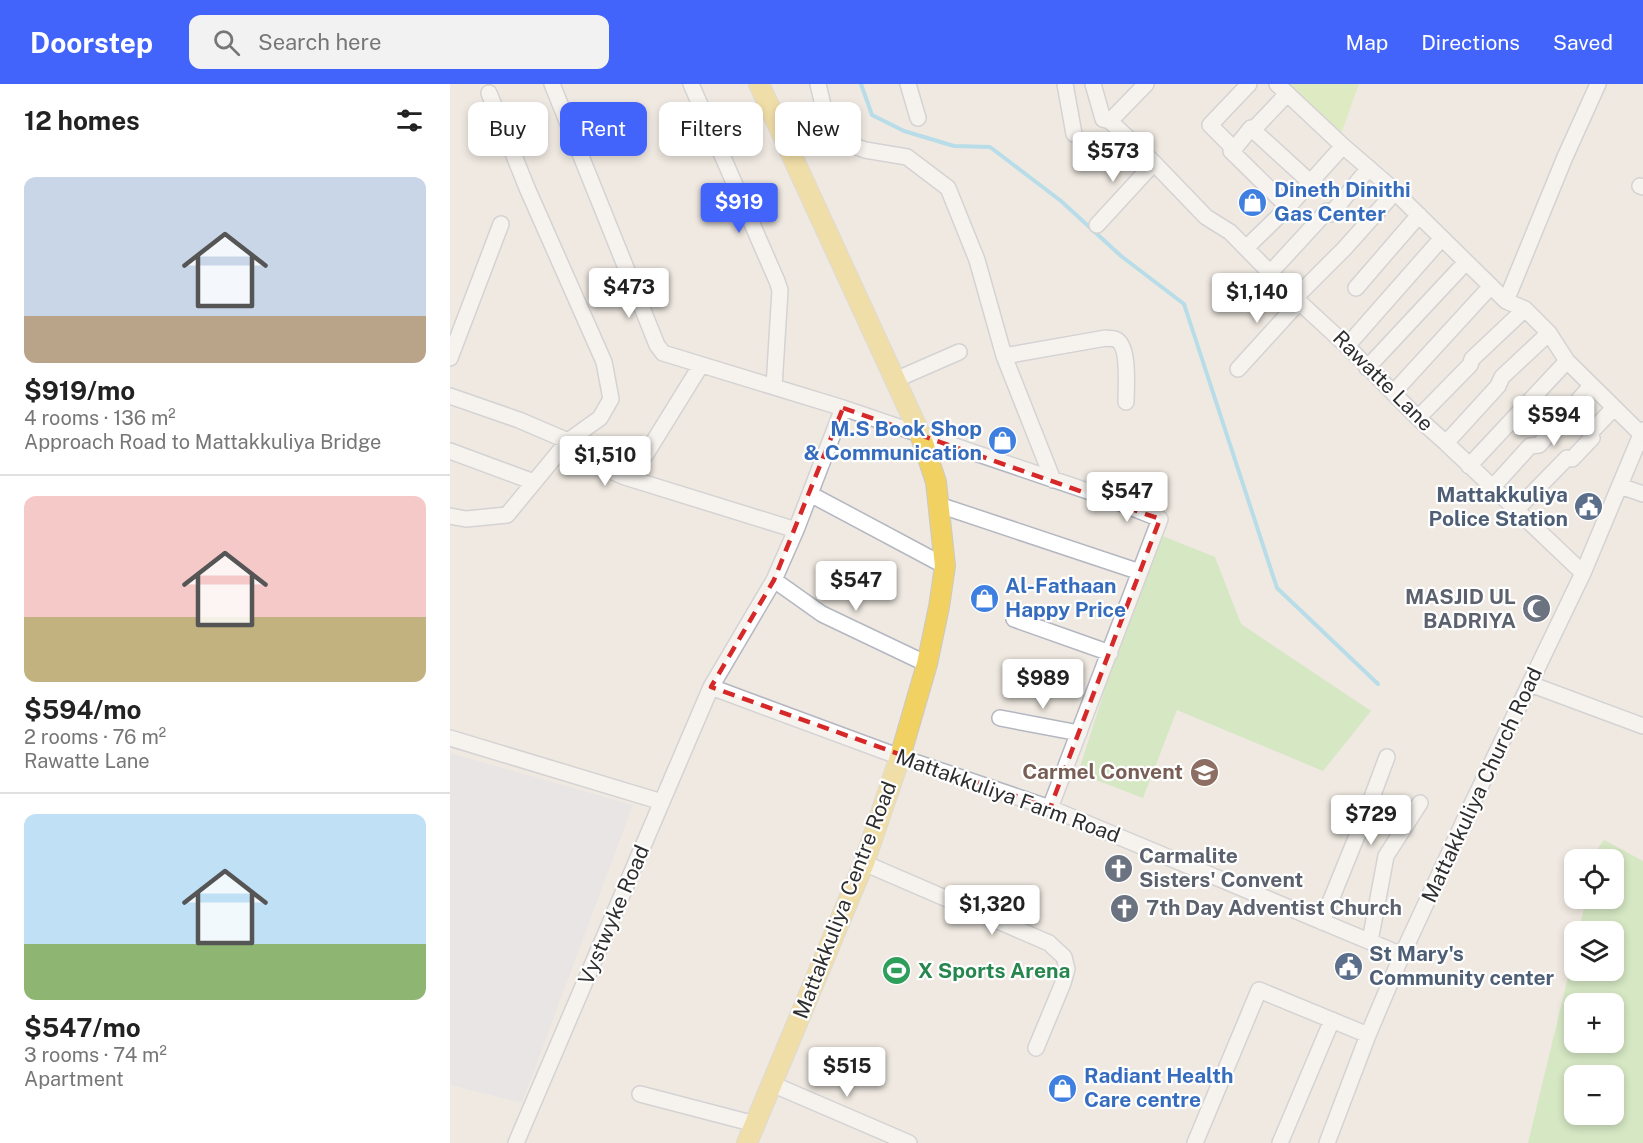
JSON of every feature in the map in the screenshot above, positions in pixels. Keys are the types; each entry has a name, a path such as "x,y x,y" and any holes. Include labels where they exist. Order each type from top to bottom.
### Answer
{"main road":[{"name":"Mattakkuliya Centre Road","path":"747,1143 864,862 900,757 927,664 945,566 936,482 920,434 759,84"}],"street":[{"path":"552,84 657,345 663,353 843,408 1105,497 1160,519 1050,808"},
{"path":"690,84 780,290 774,387"},
{"path":"818,84 832,122 846,143 865,150 907,157 948,188 977,260 1004,356 1053,480"},
{"path":"909,84 918,118"},
{"path":"1065,84 1074,134"},
{"name":"Rawatte Lane","path":"1094,84 1103,119 1110,121 1206,217 1230,232 1269,273 1347,345 1418,418 1583,573"},
{"path":"1110,121 1146,84"},
{"path":"1234,148 1210,125 1249,84"},
{"path":"1506,301 1598,84"},
{"path":"1253,130 1282,89 1395,192 1506,301 1525,309 1549,333 1567,361 1614,408 1642,432"},
{"path":"450,516 466,519 507,515 568,441 600,418 611,399 604,362 523,178 489,93"},
{"path":"1287,207 1231,151 1251,128 1310,182"},
{"path":"1246,248 1343,146"},
{"path":"1097,225 1154,163"},
{"path":"1269,273 1327,211 1331,214 1369,168"},
{"path":"1238,369 1395,192"},
{"path":"1356,288 1419,215"},
{"path":"450,358 501,224"},
{"path":"1347,345 1442,238"},
{"path":"1367,368 1466,262"},
{"path":"1393,393 1491,286"},
{"path":"1418,418 1470,365 1472,359 1525,309"},
{"path":"1446,443 1498,386 1502,377 1549,333"},
{"path":"1004,356 1106,338 1115,339 1124,348 1126,358 1126,402"},
{"path":"896,380 959,352"},
{"path":"1469,466 1567,361"},
{"path":"625,477 645,454 701,365"},
{"path":"1492,488 1530,446 1539,445 1592,386"},
{"path":"450,396 519,420 568,441 592,463 625,477 796,530"},
{"name":"Vystwyke Road","path":"516,1143 711,687 774,580 796,530 843,408"},
{"path":"1516,510 1567,458 1572,459 1592,438 1590,434 1614,408"},
{"name":"Mattakkuliya Church Road","path":"1327,1143 1402,954 1583,573 1642,432"},
{"path":"450,451 534,482"},
{"path":"1620,486 1643,494"},
{"path":"810,494 945,566"},
{"path":"939,505 1140,572"},
{"path":"774,580 822,614 927,664"},
{"path":"1014,619 1110,653"},
{"path":"1530,684 1643,726"},
{"name":"Mattakkuliya Farm Road","path":"711,687 900,757 1050,808 1402,954"},
{"path":"1000,718 1079,733"},
{"path":"450,738 662,802"},
{"path":"1322,922 1387,757"},
{"path":"1370,941 1386,856 1420,803"},
{"path":"864,862 1049,943 1065,957 1067,969 1063,983 1036,1048"},
{"path":"1195,1143 1259,990 1368,1035"},
{"path":"1280,1143 1332,1020"},
{"path":"772,1084 909,1143"},
{"path":"640,1094 755,1124"}],"highlighted area":[{"path":"843,408 1160,519 1050,808 711,687 774,580"}],"shaded area":[{"path":"450,753 633,805 522,1103 450,1085"}],"green space":[{"path":"1284,84 1359,84 1341,134"},
{"path":"1155,533 1215,557 1241,624 1371,711 1323,771 1177,710 1143,798 1078,773"},
{"path":"1604,840 1621,849 1598,849"},
{"path":"1624,851 1643,861 1643,1143 1528,1143 1564,994 1564,1053 1624,1053 1624,993 1564,993 1567,981 1624,981 1624,921 1581,921 1584,909 1624,909"}],"waterway":[{"path":"861,84 872,115 904,131 954,146 990,147 1061,201 1121,256 1184,304 1277,588 1378,684"}],"place":[{"name":"Dineth Dinithi Gas Center","path":"1253,202"},
{"name":"M.S Book Shop & Communication","path":"1003,441"},
{"name":"Mattakkuliya Police Station","path":"1589,507"},
{"name":"Al-Fathaan Happy Price","path":"984,598"},
{"name":"MASJID UL BADRIYA","path":"1537,609"},
{"name":"Carmel Convent","path":"1204,772"},
{"name":"Carmalite Sisters' Convent","path":"1118,868"},
{"name":"7th Day Adventist Church","path":"1125,908"},
{"name":"St Mary's Community center","path":"1348,966"},
{"name":"X Sports Arena","path":"897,971"},
{"name":"Radiant Health Care centre","path":"1063,1088"}]}
